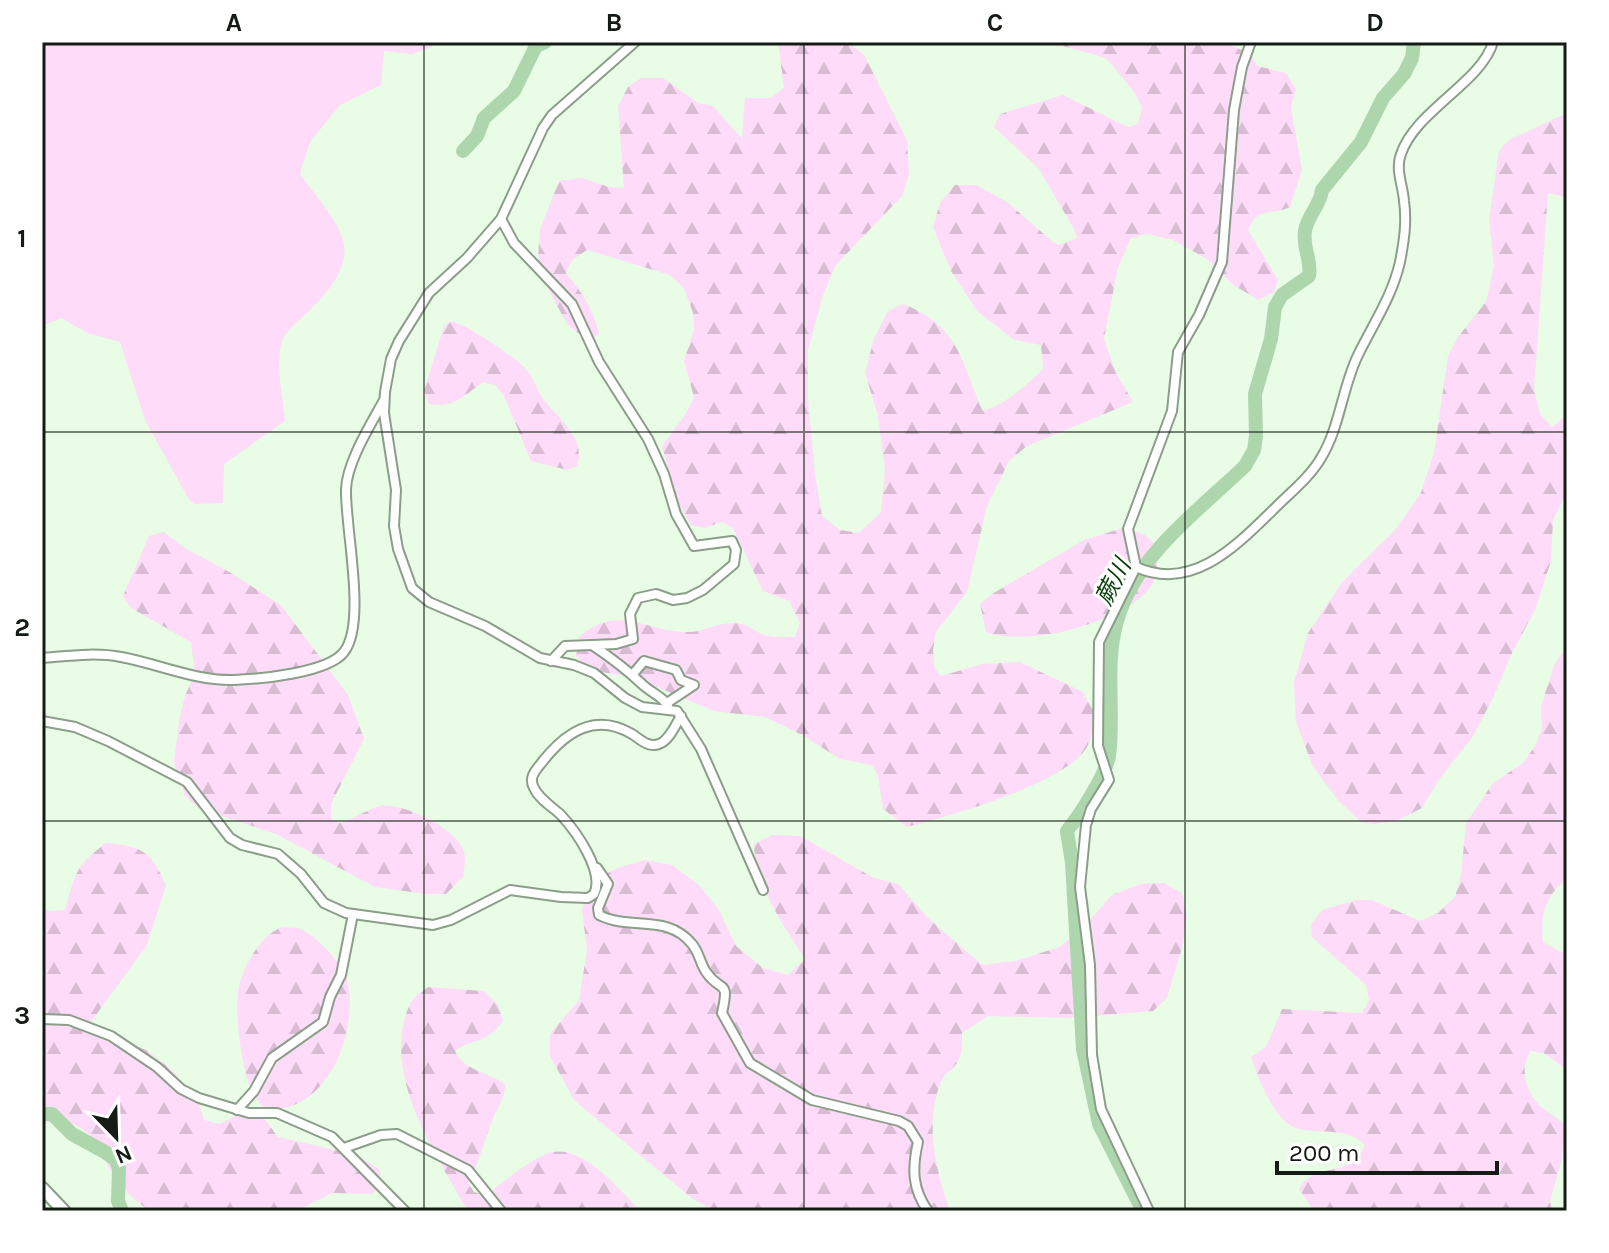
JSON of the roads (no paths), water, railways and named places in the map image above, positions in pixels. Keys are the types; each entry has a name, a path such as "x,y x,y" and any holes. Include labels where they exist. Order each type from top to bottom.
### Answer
{"main road":[{"path":"42,1188 57,1209"}],"street":[{"path":"633,674 644,661 649,661 676,670 681,680 694,685 668,706 642,707 625,698 594,673 540,658 485,626 429,602 412,588 402,568 395,536 396,490 384,399 391,359 417,311 429,293 467,258 501,219 552,115 635,42"},
{"path":"1149,1211 1104,1117 1092,1055 1090,965 1080,887 1086,825 1091,809 1109,780 1101,764 1098,746 1099,642 1136,567 1128,529 1172,411 1178,352 1199,315 1222,262 1234,110 1242,67 1251,42"},
{"path":"1136,567 1164,576 1187,573 1218,560 1266,517 1323,456 1357,357 1384,310 1399,265 1406,232 1398,167 1401,152 1436,107 1480,64 1493,42"},
{"path":"501,219 514,243 572,304 599,362 648,439 664,474 676,514 694,546 732,541 736,550 734,564 703,590 687,598 673,600 656,594 638,598 630,614 633,639 616,644 565,646 551,661"},
{"path":"42,658 103,655 219,680 269,678 329,663 343,653 352,638 355,611 346,486 365,434 384,399"},
{"path":"592,645 633,674 681,716 701,749 763,890"},
{"path":"681,716 664,742 651,745 613,726 599,724 579,728 569,733 535,770 532,784 536,792 574,830 608,884 598,908 599,915 616,921 669,926 680,931 698,951 707,973 724,986 726,993 722,1013 750,1063 812,1100 885,1116 908,1126 918,1142 912,1172 916,1190 928,1211"},
{"path":"42,721 75,727 187,782 230,838 242,845 278,854 301,874 324,903 353,914 433,925 451,920 510,890 588,898 598,886 593,864"},
{"path":"237,1110 254,1091 272,1058 323,1022 330,997 341,975 353,914"},
{"path":"42,1019 69,1020 111,1036 157,1067 181,1089 199,1098 249,1113 277,1113 332,1137 405,1211"},
{"path":"344,1148 381,1135 397,1134 468,1170 501,1211"}],"waterway":[{"path":"463,151 477,136 484,118 514,91 536,46 545,42"},
{"name":"蕨川","path":"1143,1211 1099,1124 1083,1049 1072,863 1067,831 1085,806 1107,764 1111,722 1111,655 1117,621 1126,597 1153,555 1245,466 1254,450 1255,394 1271,339 1275,307 1282,295 1309,276 1304,237 1306,226 1322,190 1361,142 1383,98 1404,74 1412,58 1414,42"},
{"path":"42,1114 52,1114 72,1134 116,1160 119,1169 118,1201 122,1211"}]}
